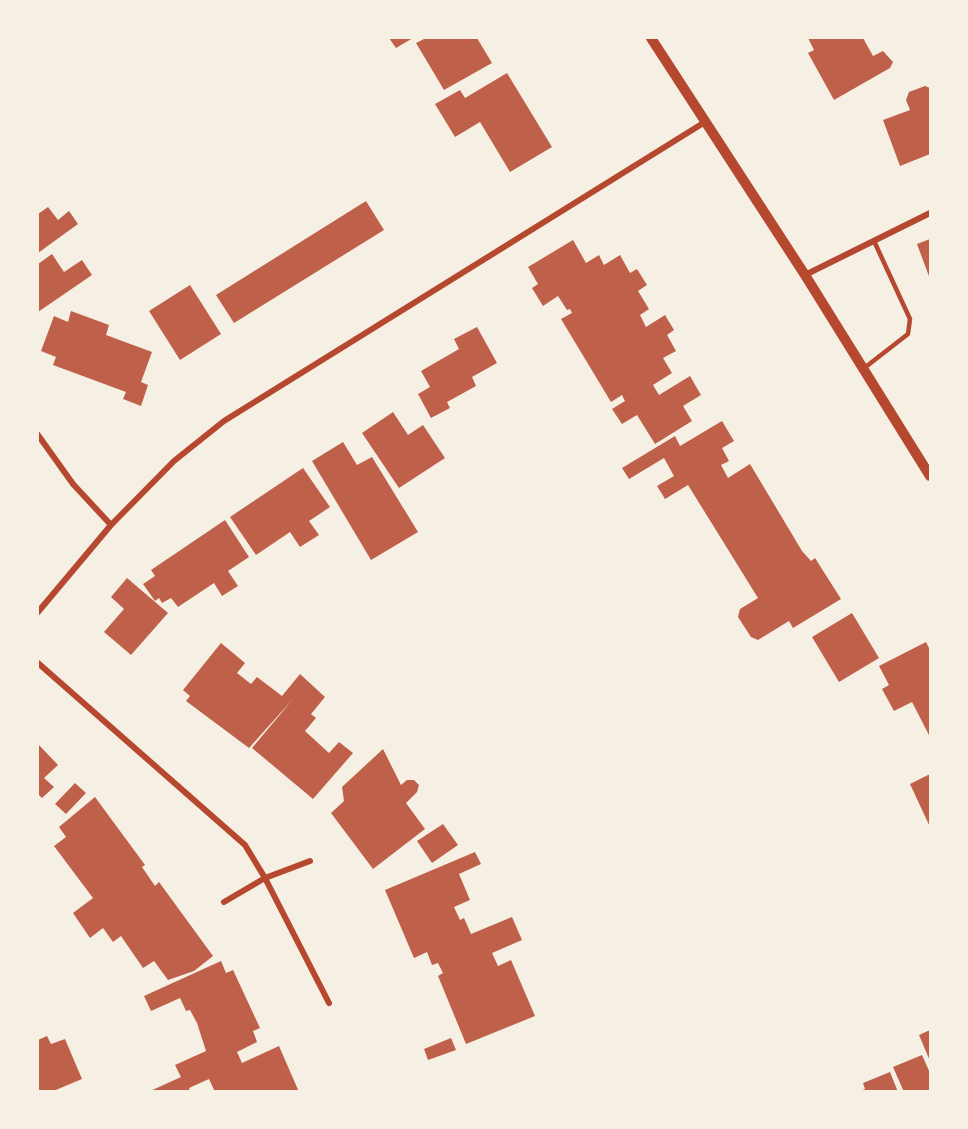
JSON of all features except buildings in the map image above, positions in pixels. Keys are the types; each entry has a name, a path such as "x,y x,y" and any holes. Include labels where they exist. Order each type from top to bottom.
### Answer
{"street":[{"path":"651,38 805,275 930,476"},
{"path":"38,612 111,525 174,461 224,421 705,122"},
{"path":"805,275 930,213"},
{"path":"38,435 73,483 111,525"},
{"path":"38,663 245,845 265,878 329,1003"},
{"path":"224,902 265,878 310,861"}],"lane":[{"path":"863,369 909,334 910,319 874,241"}]}
